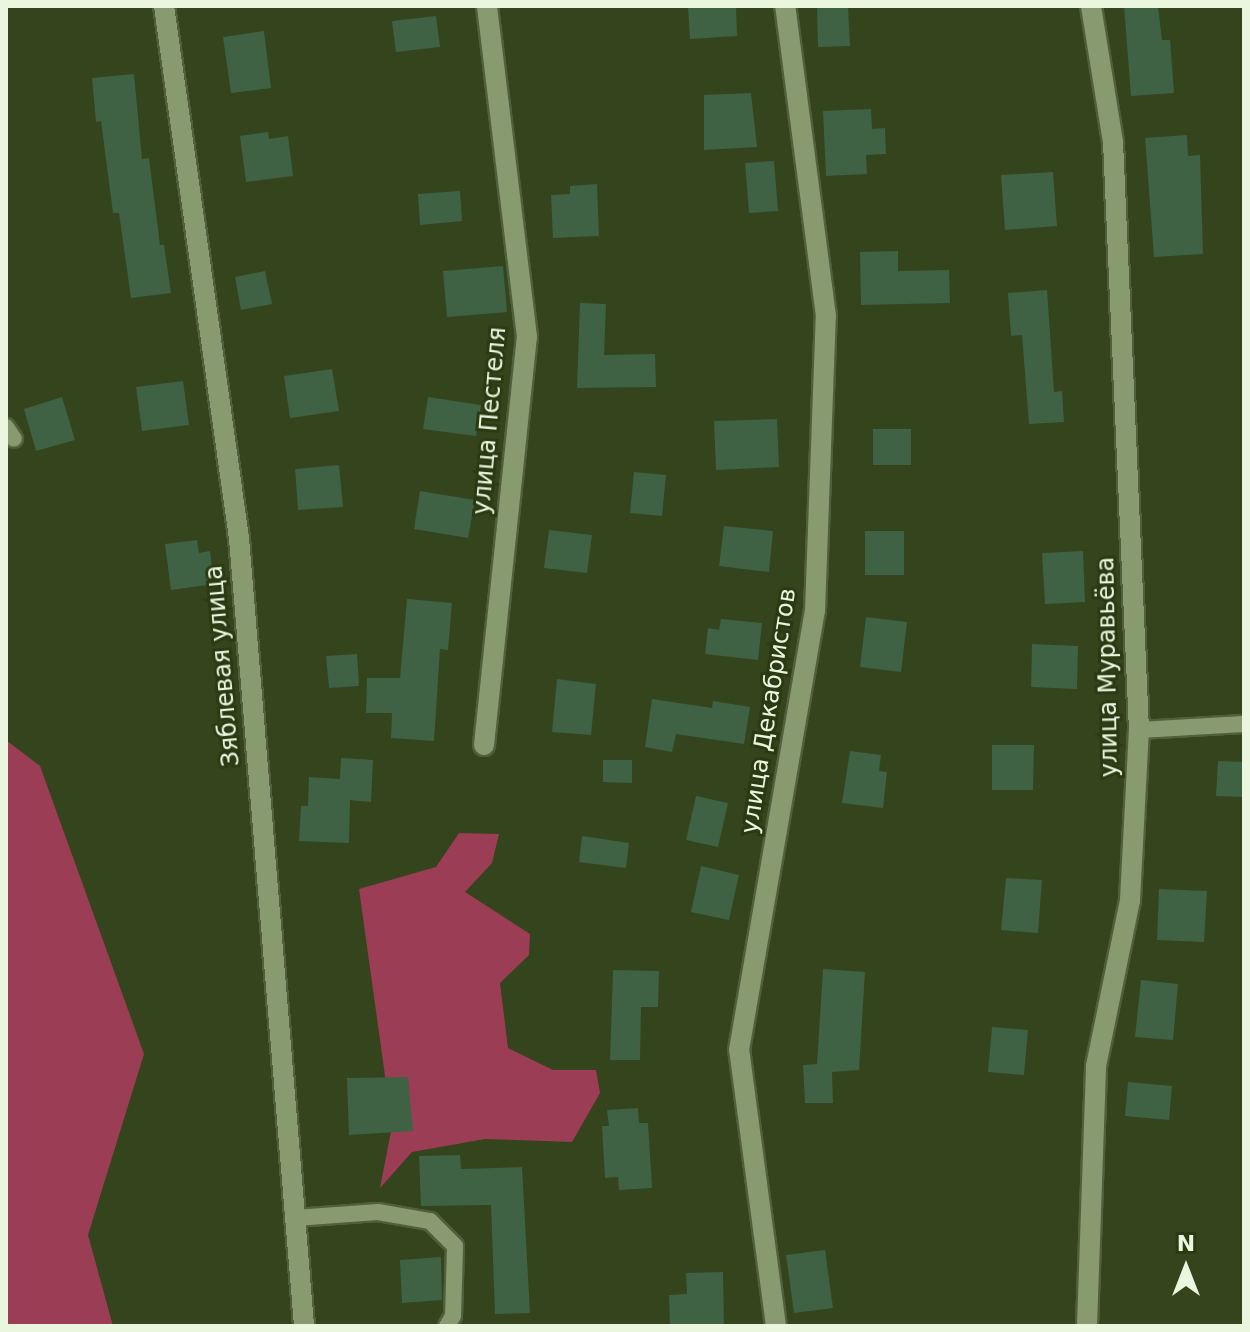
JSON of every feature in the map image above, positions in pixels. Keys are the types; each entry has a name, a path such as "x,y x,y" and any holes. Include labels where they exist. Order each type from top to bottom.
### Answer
{"street":[{"name":"Зяблевая улица","path":"164,6 239,538 304,1326"},
{"name":"улица Пестеля","path":"484,745 527,337 487,6"},
{"name":"улица Декабристов","path":"776,1326 739,1050 815,611 826,316 785,6"},
{"name":"улица Муравьёва","path":"1087,1326 1096,1066 1130,900 1139,730 1113,142 1091,6"}],"lane":[{"path":"1139,730 1244,724"},
{"path":"295,1218 378,1212 430,1221 455,1246 453,1316 447,1326"}],"shaded area":[{"path":"6,740 40,766 144,1054 88,1235 113,1326 6,1326"},
{"path":"459,833 499,834 492,863 465,892 530,934 529,955 500,983 508,1048 553,1070 596,1070 600,1093 572,1142 485,1139 412,1152 380,1188 392,1126 359,889 436,867"}],"building":[{"path":"688,6 736,6 737,36 690,39"},
{"path":"817,6 848,6 850,46 818,47"},
{"path":"1124,6 1158,6 1162,40 1170,40 1174,93 1131,96"},
{"path":"436,16 440,47 396,52 392,21"},
{"path":"264,31 271,88 231,93 223,37"},
{"path":"134,74 142,159 149,158 160,245 164,245 171,293 131,298 119,213 113,213 101,121 96,122 92,78"},
{"path":"751,93 757,147 704,150 704,95"},
{"path":"871,109 872,129 885,128 886,154 866,155 867,174 826,176 823,111"},
{"path":"268,132 269,139 288,136 293,176 246,182 240,136"},
{"path":"1187,135 1188,156 1200,155 1203,254 1154,257 1145,138"},
{"path":"774,161 778,211 749,213 745,163"},
{"path":"1053,172 1057,226 1005,230 1001,175"},
{"path":"597,184 599,236 553,238 551,195 570,194 570,186"},
{"path":"460,191 462,221 420,225 418,194"},
{"path":"898,251 898,271 949,270 950,303 861,305 860,252"},
{"path":"503,266 507,312 447,317 443,271"},
{"path":"265,271 272,304 241,310 235,277"},
{"path":"1047,290 1054,392 1062,391 1064,422 1029,424 1022,335 1011,336 1008,293"},
{"path":"580,303 606,304 604,355 655,354 656,387 577,388"},
{"path":"332,369 339,411 290,418 284,376"},
{"path":"183,381 189,425 142,431 136,387"},
{"path":"62,397 75,440 36,451 24,409"},
{"path":"428,397 481,405 476,436 423,429"},
{"path":"777,419 779,467 716,470 714,421"},
{"path":"873,429 911,429 911,465 873,465"},
{"path":"339,465 343,507 298,510 295,469"},
{"path":"634,472 666,475 662,516 630,513"},
{"path":"420,491 475,500 468,538 414,529"},
{"path":"724,526 773,531 769,572 719,566"},
{"path":"549,530 592,535 587,573 544,568"},
{"path":"865,531 904,531 904,575 865,575"},
{"path":"197,540 199,553 210,551 214,584 171,590 165,544"},
{"path":"1083,551 1085,602 1045,604 1042,553"},
{"path":"407,599 452,603 448,650 440,649 434,741 391,738 392,713 366,713 367,678 400,678"},
{"path":"866,617 907,622 901,672 860,667"},
{"path":"721,619 762,623 758,660 705,654 708,628 719,630"},
{"path":"1032,644 1078,646 1077,689 1031,687"},
{"path":"357,654 359,686 329,688 326,656"},
{"path":"557,679 596,684 591,735 552,732"},
{"path":"652,699 712,708 713,701 750,707 744,744 676,734 672,752 645,747"},
{"path":"992,745 1034,745 1033,790 992,790"},
{"path":"850,751 881,755 879,771 887,772 883,808 842,803"},
{"path":"341,758 373,760 371,802 350,800 349,843 299,841 301,806 308,806 309,777 340,779"},
{"path":"603,760 632,760 632,783 603,782"},
{"path":"1218,761 1244,762 1244,797 1216,796"},
{"path":"696,796 728,803 718,847 686,840"},
{"path":"582,836 629,843 626,868 579,862"},
{"path":"701,866 739,875 729,920 691,912"},
{"path":"1006,878 1042,880 1038,933 1001,930"},
{"path":"1159,889 1207,891 1204,942 1157,940"},
{"path":"823,969 865,972 859,1070 832,1072 833,1103 805,1103 803,1065 817,1064"},
{"path":"613,970 659,971 658,1007 641,1007 640,1060 610,1060"},
{"path":"1141,980 1178,984 1173,1040 1135,1037"},
{"path":"992,1027 1028,1030 1024,1075 988,1072"},
{"path":"408,1077 413,1131 349,1135 347,1078"},
{"path":"1128,1082 1172,1086 1169,1120 1125,1116"},
{"path":"638,1108 639,1123 648,1123 652,1188 619,1190 618,1177 605,1178 602,1126 609,1126 607,1110"},
{"path":"460,1155 461,1169 522,1167 530,1313 495,1314 491,1205 421,1206 419,1156"},
{"path":"825,1250 833,1308 794,1313 786,1255"},
{"path":"441,1257 442,1300 402,1303 400,1260"},
{"path":"723,1272 724,1326 670,1326 669,1295 687,1294 686,1273"}]}
